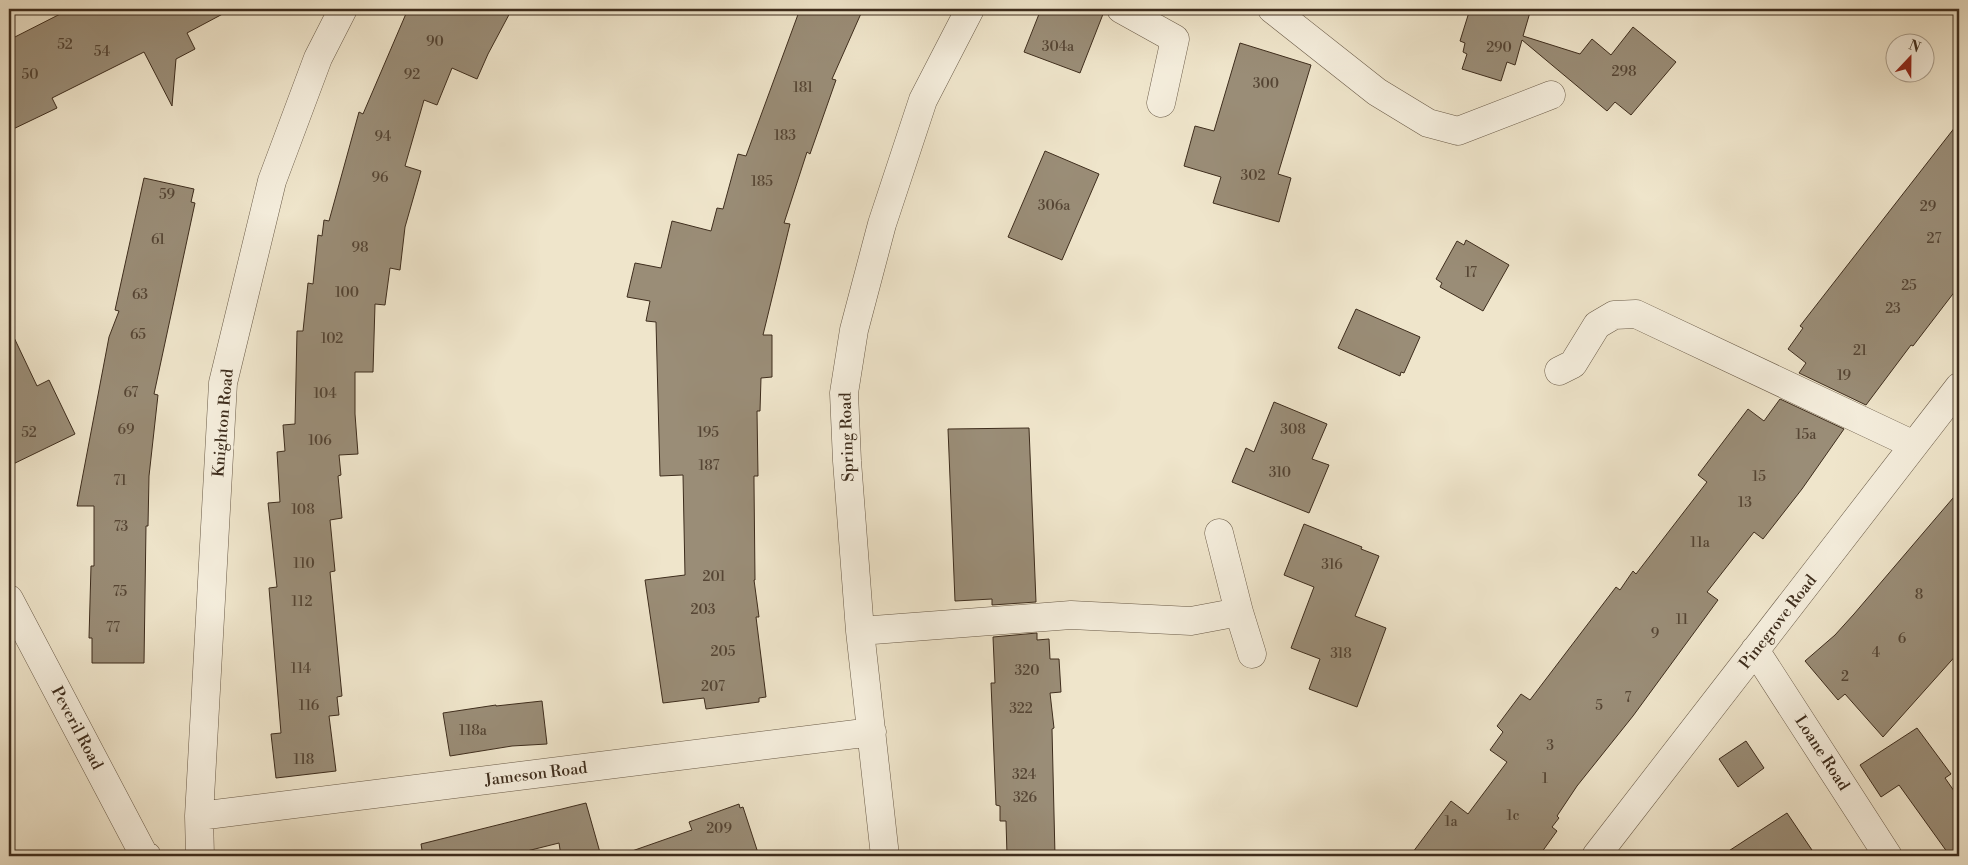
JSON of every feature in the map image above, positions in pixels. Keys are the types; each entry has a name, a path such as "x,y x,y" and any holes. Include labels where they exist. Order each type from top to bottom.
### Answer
{"street":[{"name":"Knighton Road","path":"200,856 199,816 223,383 272,181 318,58 343,9"},
{"name":"Spring Road","path":"885,856 860,631 847,461 844,392 854,330 882,224 923,100 970,9"},
{"path":"1121,9 1175,39 1161,103"},
{"path":"1272,9 1377,92 1428,123 1458,131 1551,95"},
{"path":"1558,371 1573,364 1597,325 1614,315 1636,314 1914,445"},
{"name":"Pinegrove Road","path":"1596,856 1959,387"},
{"path":"1219,534 1238,612 1252,654"},
{"name":"Peveril Road","path":"9,599 144,855 147,856"},
{"path":"860,631 1071,615 1191,621 1238,612"},
{"name":"Loane Road","path":"1755,650 1888,856"},
{"name":"Jameson Road","path":"199,816 872,732"}],"building":[{"path":"70,9 232,9 187,33 195,49 176,59 172,106 144,52 52,98 57,108 9,131 9,40"},
{"path":"408,9 512,9 477,79 452,68 437,105 424,100 405,166 421,171 405,227 400,270 390,268 385,305 375,304 373,372 355,372 355,414 358,454 339,455 341,475 338,476 342,518 330,520 335,571 330,572 342,696 337,697 339,715 329,716 336,771 276,778 271,734 281,733 269,588 277,587 268,503 280,502 277,452 285,451 283,425 295,424 297,331 303,331 308,283 313,284 318,235 322,236 324,220 329,221 359,112 363,114"},
{"path":"800,9 863,9 832,79 836,80 810,154 807,152 784,223 790,224 763,335 772,335 772,377 761,378 760,411 757,411 758,476 754,476 754,580 759,617 756,617 766,697 759,698 759,702 706,709 704,698 663,703 645,580 685,575 683,475 660,476 656,322 646,321 650,301 627,297 635,263 661,268 672,221 711,231 717,208 723,209 738,154 746,156"},
{"path":"1041,9 1105,9 1080,73 1024,52"},
{"path":"1470,9 1531,9 1523,36 1580,54 1592,39 1611,55 1633,27 1676,62 1631,115 1615,102 1607,111 1522,40 1515,65 1507,62 1501,81 1462,69 1467,54 1463,52 1465,43 1460,41"},
{"path":"1240,43 1311,65 1278,174 1291,178 1279,222 1213,203 1221,177 1184,166 1195,126 1214,131"},
{"path":"1959,122 1959,286 1866,405 1799,373 1806,363 1788,349 1803,328 1800,326"},
{"path":"1045,151 1099,174 1062,260 1008,237"},
{"path":"144,178 194,189 191,202 195,203 154,394 158,395 149,476 148,526 146,526 144,663 92,663 92,638 89,638 91,566 94,566 94,506 77,506 109,337 119,311 115,310"},
{"path":"1466,240 1509,265 1483,311 1440,287 1442,283 1436,279 1457,241 1464,245"},
{"path":"1356,309 1420,337 1404,373 1401,372 1400,376 1338,348"},
{"path":"9,327 37,386 49,380 75,434 9,466"},
{"path":"1780,399 1844,429 1802,489 1763,539 1754,532 1707,592 1718,600 1633,716 1577,786 1552,827 1557,831 1539,856 1410,856 1451,801 1468,814 1507,762 1490,750 1503,732 1497,726 1521,694 1530,700 1616,587 1620,590 1633,571 1636,574 1707,482 1698,475 1748,409 1764,421"},
{"path":"1274,402 1327,424 1312,459 1329,465 1309,513 1232,482 1246,448 1254,452"},
{"path":"1029,428 1036,602 992,605 992,599 955,601 948,429"},
{"path":"1959,491 1959,652 1883,737 1845,694 1838,700 1805,661 1835,635"},
{"path":"1304,524 1362,547 1361,549 1379,556 1355,616 1386,628 1357,707 1309,689 1320,659 1291,648 1314,587 1284,575"},
{"path":"1037,633 1037,640 1049,639 1050,659 1059,659 1061,692 1050,693 1054,728 1052,729 1055,856 1007,855 1006,821 1000,821 1000,806 996,805 991,683 995,683 993,637"},
{"path":"542,701 547,744 512,746 450,756 443,713 496,705"},
{"path":"1917,728 1951,774 1945,778 1959,798 1959,856 1950,856 1899,785 1881,797 1860,765"},
{"path":"1746,741 1764,768 1738,787 1719,759"},
{"path":"586,803 601,856 561,856 559,843 507,856 423,856 421,844"},
{"path":"739,804 740,808 743,807 759,856 633,856 632,851 692,830 689,822"},
{"path":"1787,813 1816,856 1721,856"}]}
